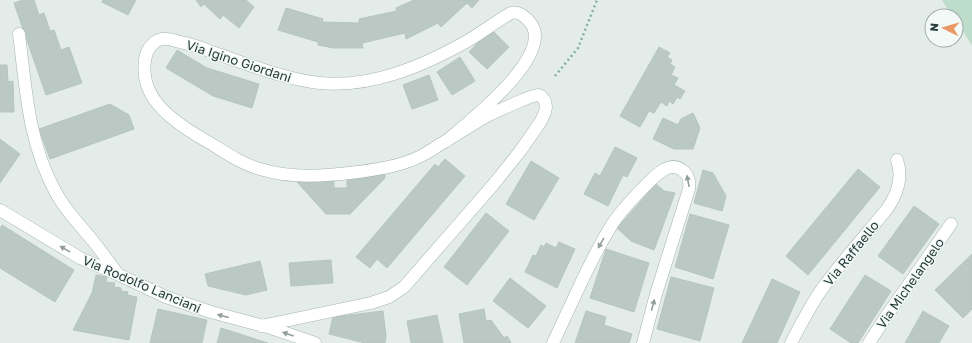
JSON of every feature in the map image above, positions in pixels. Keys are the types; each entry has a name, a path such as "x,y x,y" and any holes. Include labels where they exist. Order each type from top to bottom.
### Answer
{"street":[{"name":"Via Igino Giordani","path":"261,326 371,303 389,297 400,291 493,186 514,160 541,121 546,107 545,101 538,95 530,97 487,116 445,142 422,156 402,164 330,175 300,176 279,174 253,167 235,159 191,132 162,108 152,97 147,85 144,70 145,58 152,44 162,39 168,39 193,45 258,68 302,80 324,83 344,83 363,81 407,70 423,64 465,43 511,13 516,12 521,14 532,25 535,33 535,39 531,52 522,68 504,90 445,142"},
{"path":"19,34 30,119 36,147 46,172 56,193 67,210 118,274"},
{"name":"Via Raffaello","path":"791,343 804,318 822,290 892,201 900,178 897,160"},
{"path":"553,343 591,262 613,223 625,207 654,177 665,169 676,167 683,170 688,176 689,189 656,294 643,343"},
{"name":"Via Rodolfo Lanciani","path":"0,210 80,258 166,296 188,305 271,328 315,343"},
{"name":"Via Michelangelo","path":"869,343 951,224"}],"path":[{"path":"555,76 578,48 597,0"}],"green space":[{"path":"942,0 972,0 972,45 964,33 964,8 947,8"}],"building":[{"path":"23,0 34,0 39,15 44,13 50,31 54,30 61,50 69,47 82,83 46,95 14,3"},
{"path":"103,0 136,0 128,15 102,2"},
{"path":"196,0 246,0 254,7 239,28 223,15 220,19 204,4 201,7"},
{"path":"414,0 479,0 472,8 467,3 441,27 438,23 406,39 405,33 362,43 363,48 333,48 318,45 318,42 278,30 286,8 323,19 322,22 359,23 359,19 397,11 396,8"},
{"path":"491,29 509,47 487,69 469,52"},
{"path":"659,47 670,53 667,57 672,60 670,64 675,67 671,75 678,78 674,85 685,91 680,99 677,97 673,104 669,101 667,106 661,102 654,113 649,111 640,127 620,116"},
{"path":"177,50 207,68 259,84 252,108 213,96 166,68"},
{"path":"460,57 475,81 452,95 437,72"},
{"path":"0,65 7,65 8,82 13,81 14,112 0,112"},
{"path":"429,75 438,100 412,109 403,85"},
{"path":"110,104 129,115 134,129 50,159 39,129"},
{"path":"693,113 700,128 693,149 674,149 653,139 663,118 678,125 681,119"},
{"path":"0,139 20,154 0,183"},
{"path":"615,147 637,158 627,177 623,175 608,206 584,194 595,173 600,176"},
{"path":"445,159 465,176 387,268 377,259 370,268 356,257 435,164 438,167"},
{"path":"531,161 559,178 534,220 506,204"},
{"path":"858,169 880,187 808,275 786,256"},
{"path":"703,170 713,173 726,196 722,211 694,203"},
{"path":"385,174 385,178 350,214 326,214 297,182 297,178 334,176 334,188 347,188 347,176"},
{"path":"656,184 664,191 675,193 654,250 631,241 617,228"},
{"path":"914,206 939,224 903,274 878,256"},
{"path":"486,213 509,231 467,285 444,267"},
{"path":"690,214 729,225 713,279 675,267"},
{"path":"2,225 74,270 55,302 0,268 0,229"},
{"path":"559,242 575,249 557,288 525,272 533,255 536,256 541,245 544,247 546,243 556,248"},
{"path":"606,249 649,263 634,312 590,298"},
{"path":"972,254 972,309 963,318 935,290"},
{"path":"331,260 333,283 291,286 289,263"},
{"path":"260,261 267,290 246,295 208,286 205,274"},
{"path":"96,275 107,277 106,282 115,283 114,287 121,288 121,291 128,292 127,295 137,297 129,340 73,330 92,293"},
{"path":"865,275 891,291 858,343 851,343 830,329"},
{"path":"671,277 714,288 700,341 657,329"},
{"path":"510,278 546,306 528,328 493,301"},
{"path":"772,279 800,292 777,343 742,343"},
{"path":"158,309 207,320 202,343 150,343"},
{"path":"484,309 486,321 491,320 504,338 507,336 511,342 510,343 464,343 459,314"},
{"path":"383,311 386,336 385,343 365,343 329,334 333,317"},
{"path":"586,311 606,317 604,325 632,334 629,343 575,343"},
{"path":"923,311 949,326 939,343 905,343"},
{"path":"437,315 443,343 411,343 407,321"},
{"path":"221,328 268,343 217,343"}]}
